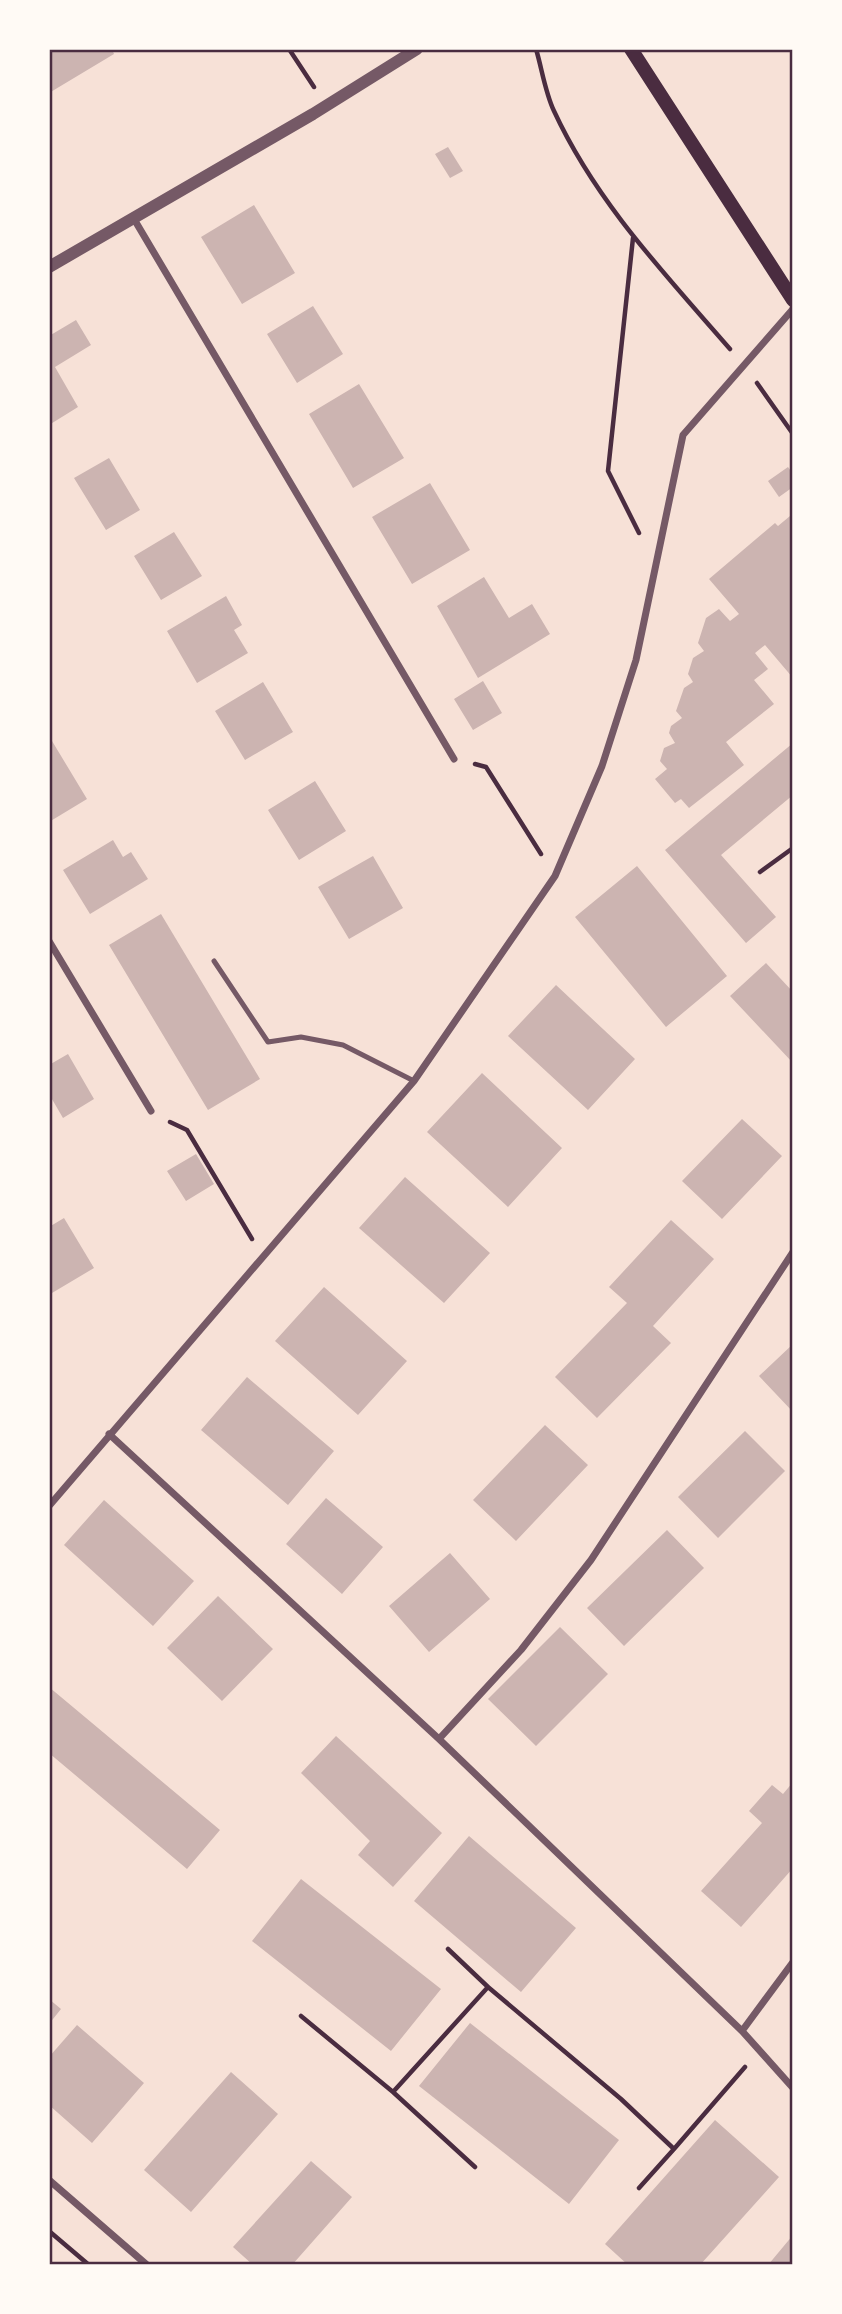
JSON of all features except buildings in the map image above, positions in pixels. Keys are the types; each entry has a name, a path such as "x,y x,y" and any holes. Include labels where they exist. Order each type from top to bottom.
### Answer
{"main road":[{"path":"631,49 793,300"}],"street":[{"path":"49,267 326,106 417,49"},
{"path":"134,219 454,759"},
{"path":"49,1506 414,1081 555,876 602,766 636,660 683,435 793,309"},
{"path":"49,941 150,1111"},
{"path":"439,1739 521,1650 591,1560 793,1252"},
{"path":"109,1434 439,1739 742,2031 793,2088"},
{"path":"742,2031 793,1962"},
{"path":"49,2180 147,2265"}],"lane":[{"path":"214,961 268,1042 301,1037 343,1045 414,1081"}],"path":[{"path":"289,49 326,106"},
{"path":"536,49 553,109 589,178 633,238 743,364 793,434"},
{"path":"633,238 608,471 656,568"},
{"path":"454,759 486,767 555,876"},
{"path":"760,872 793,848"},
{"path":"150,1111 187,1130 262,1257"},
{"path":"448,1949 488,1987 621,2099 674,2149"},
{"path":"393,2092 488,1987"},
{"path":"301,2017 393,2092 475,2167"},
{"path":"639,2188 760,2051"},
{"path":"49,2231 89,2265"}]}
